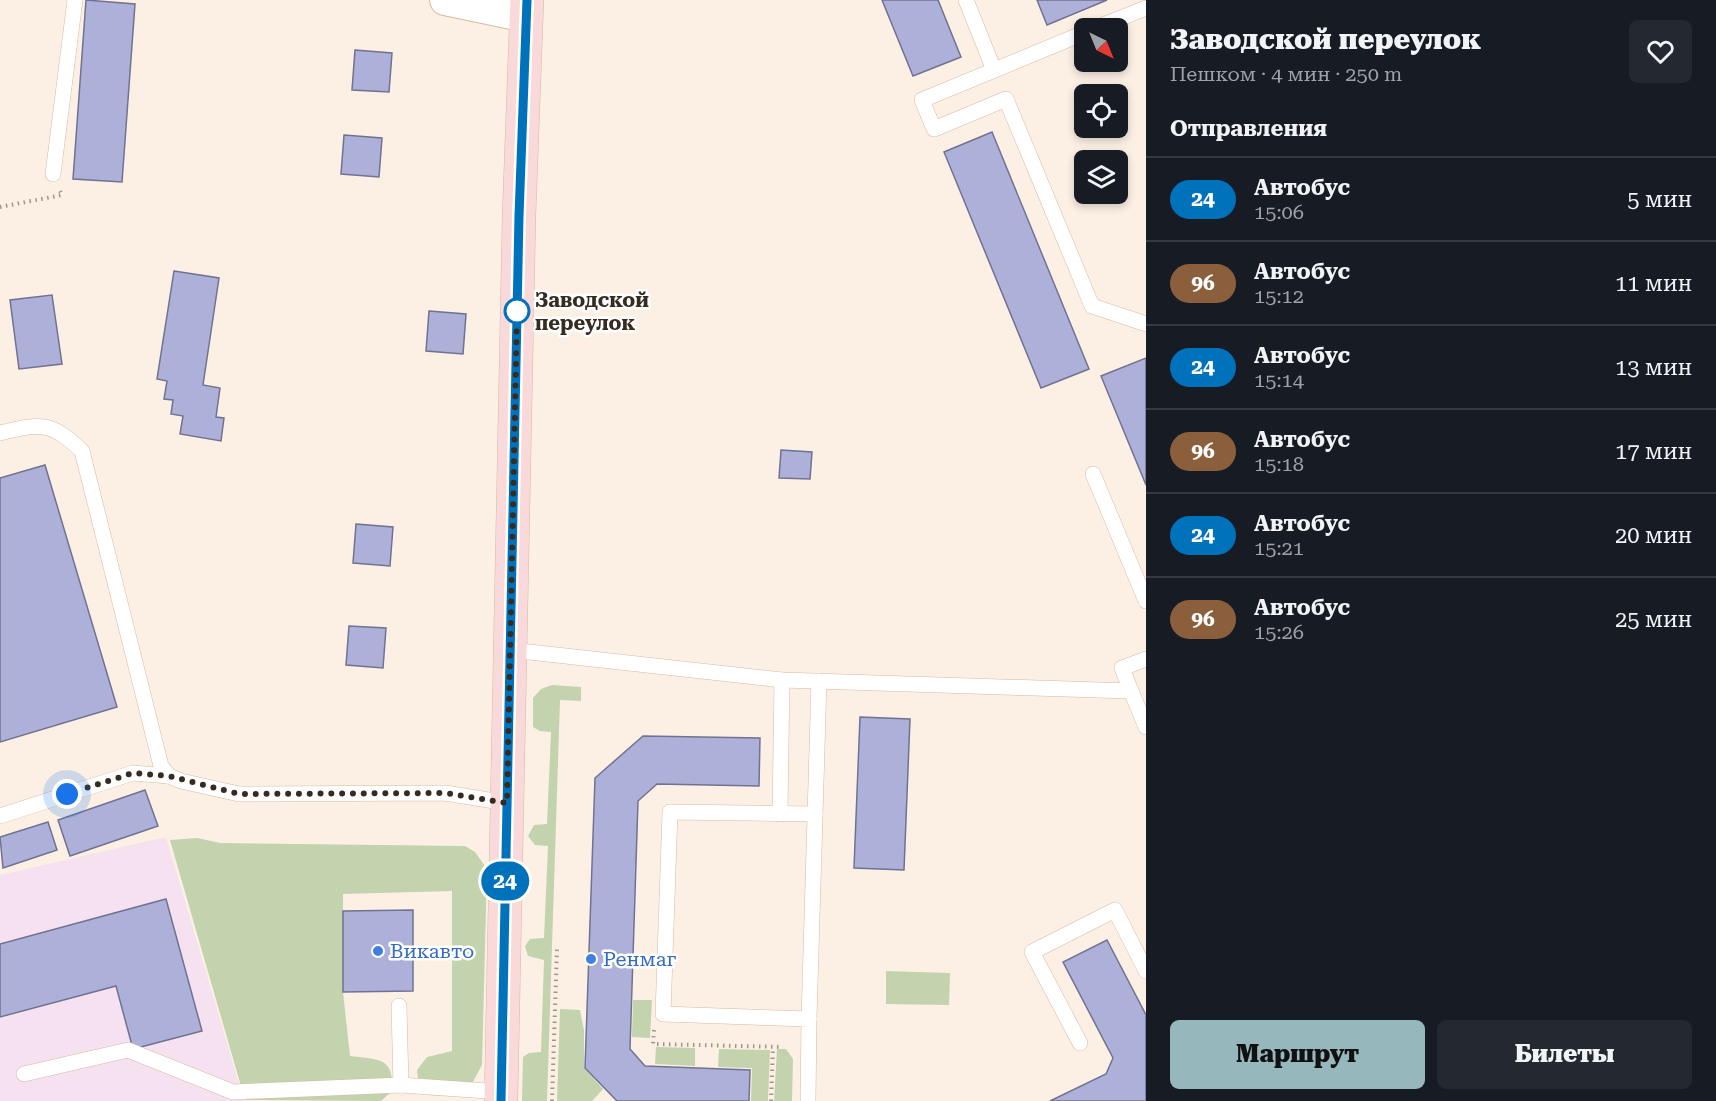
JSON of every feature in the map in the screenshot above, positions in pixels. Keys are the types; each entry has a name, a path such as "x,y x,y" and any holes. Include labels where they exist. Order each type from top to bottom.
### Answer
{"street":[{"path":"445,0 526,9 519,216 501,1096"}],"lane":[{"path":"53,174 75,0"},
{"path":"966,0 994,70"},
{"path":"1121,18 1146,8"},
{"path":"1074,37 922,100 934,129 1006,99 1092,306 1146,324"},
{"path":"0,433 36,424 63,434 82,451 161,766 169,776"},
{"path":"1093,474 1146,601"},
{"path":"511,650 782,680 1131,691"},
{"path":"1146,659 1122,668 1146,727"},
{"path":"780,814 782,680"},
{"path":"808,1101 819,681"},
{"path":"0,816 133,773 169,776 239,794 445,793 507,803"},
{"path":"809,1019 663,1014 670,812 815,814"},
{"path":"1080,1043 1032,952 1115,910 1146,970"},
{"path":"399,1006 401,1085"},
{"path":"24,1074 128,1050 233,1092 401,1085 501,1096"}],"path":[{"path":"0,207 62,195 53,174"},
{"path":"552,1101 556,948"},
{"path":"654,1021 653,1044 783,1047"},
{"path":"771,1101 773,1047"}],"shaded area":[{"path":"166,837 244,1101 0,1101 0,875"}],"green space":[{"path":"552,685 581,687 581,701 560,700 547,1101 522,1101 523,1057 529,1053 541,1052 544,960 528,956 525,946 530,939 544,938 548,846 535,845 528,836 534,825 547,824 551,732 540,731 533,727 533,698 541,689"},
{"path":"197,838 220,843 465,846 475,852 487,869 482,1065 468,1091 449,1096 427,1095 419,1086 417,1070 427,1057 452,1051 452,891 343,894 343,992 350,1056 383,1062 391,1072 391,1092 381,1101 245,1100 170,840"},
{"path":"886,971 950,973 949,1005 886,1004"},
{"path":"633,1000 652,1000 650,1038 632,1037"},
{"path":"560,1009 580,1010 584,1030 584,1068 603,1089 592,1101 557,1101"},
{"path":"656,1047 695,1048 695,1066 655,1064"},
{"path":"719,1049 770,1050 768,1101 751,1101 752,1068 718,1067"},
{"path":"777,1049 786,1049 793,1059 792,1101 774,1101"}],"building":[{"path":"86,0 135,4 122,182 73,179"},
{"path":"882,0 938,0 961,57 913,76"},
{"path":"1037,0 1107,0 1047,25"},
{"path":"355,50 392,53 389,92 352,90"},
{"path":"992,132 1089,369 1041,388 944,152"},
{"path":"344,135 382,138 379,177 341,174"},
{"path":"174,271 219,278 203,385 220,388 216,417 224,418 221,441 180,434 183,416 171,414 173,400 164,399 167,381 157,379"},
{"path":"52,295 62,364 19,369 10,300"},
{"path":"429,311 466,314 463,354 426,351"},
{"path":"1146,358 1146,485 1101,376"},
{"path":"781,450 812,452 810,479 779,478"},
{"path":"45,465 117,707 0,742 0,478"},
{"path":"356,524 393,527 390,566 353,563"},
{"path":"349,626 386,628 383,668 346,665"},
{"path":"860,717 910,719 904,870 854,868"},
{"path":"643,736 760,738 759,786 657,784 638,801 630,1049 645,1066 750,1070 749,1101 617,1101 585,1068 595,778"},
{"path":"145,790 158,826 70,856 58,820"},
{"path":"48,822 57,850 3,868 0,837"},
{"path":"166,899 202,1031 133,1049 116,986 0,1017 0,944"},
{"name":"Викавто","path":"413,910 413,991 343,992 343,911"},
{"path":"1107,940 1146,1015 1146,1101 1050,1101 1106,1074 1113,1058 1063,962"}],"bus line":[{"name":"24","path":"501,1101 519,216 527,0"}],"place":[{"name":"Заводской переулок","path":"517,311"},
{"name":"Викавто","path":"378,951"},
{"name":"Ренмаг","path":"591,959"}],"route":[{"path":"67,794 133,773 169,776 181,781 239,794 445,793 507,803 517,311"}]}
